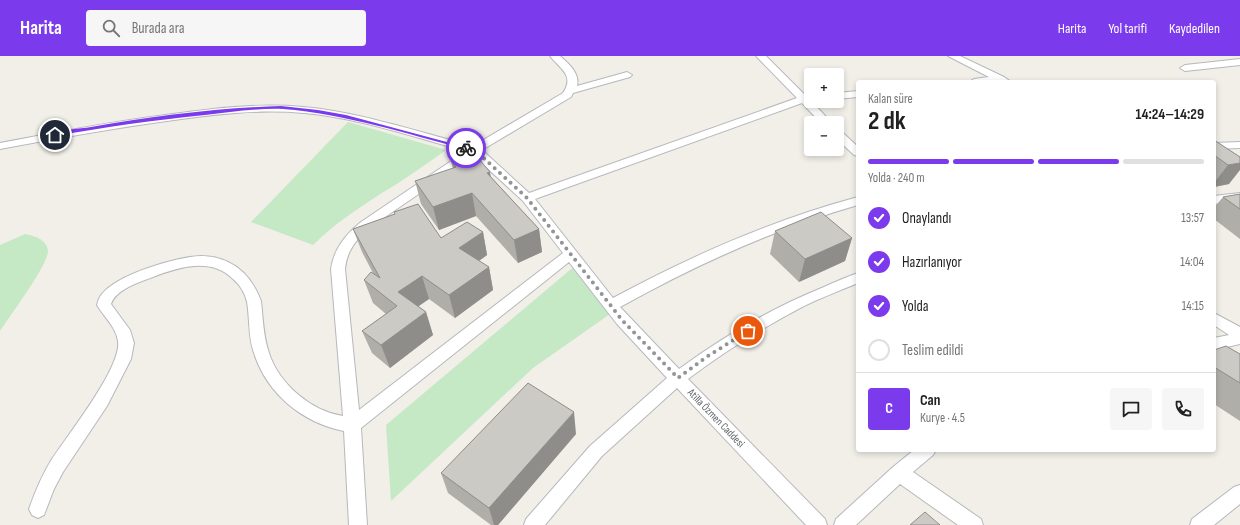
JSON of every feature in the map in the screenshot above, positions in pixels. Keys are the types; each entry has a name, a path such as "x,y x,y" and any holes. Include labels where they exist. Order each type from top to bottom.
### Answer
{"street":[{"path":"358,525 352,425 338,269 341,252 351,237 365,225 475,150 567,95 573,83 572,75 555,56"},
{"path":"761,56 804,96"},
{"path":"957,56 1001,80"},
{"path":"1185,68 1240,62"},
{"path":"570,91 627,74"},
{"path":"844,95 856,94"},
{"path":"527,198 804,100"},
{"name":"Atilla Özmen Caddesi","path":"0,146 104,126 196,114 270,108 304,110 346,116 475,150 527,198 622,320 818,525"},
{"path":"814,108 821,116"},
{"path":"844,139 856,151"},
{"path":"1216,146 1240,145"},
{"path":"1216,200 1240,197"},
{"path":"610,306 672,272 744,238 804,216 856,202"},
{"path":"352,425 570,254"},
{"path":"38,509 46,487 57,466 101,401 123,359 126,343 125,336 123,330 104,305 105,298 117,287 150,273 178,264 195,261 211,261 223,265 238,275 247,286 254,301 260,352 272,375 300,404 312,412 324,418 352,425"},
{"path":"533,525 596,451 678,378 708,356 768,319 811,297 856,279"},
{"path":"1216,319 1240,334"},
{"path":"1216,344 1240,338"},
{"path":"844,525 899,473 925,452"},
{"path":"899,473 974,525"},
{"path":"1199,525 1240,493"}],"green space":[{"path":"348,122 446,150 346,217 313,245 251,222"},
{"path":"25,234 43,241 48,251 42,267 35,279 0,331 0,245"},
{"path":"577,264 610,314 533,368 391,501 386,425"}],"building":[{"path":"1216,141 1240,157 1240,163 1228,165 1216,156"},
{"path":"474,153 490,172 487,173 539,229 514,240 472,193 433,207 415,181 456,167 451,161"},
{"path":"1240,194 1240,209 1223,197"},
{"path":"418,204 441,238 467,222 483,232 459,248 489,267 449,295 422,276 398,292 426,312 381,345 362,331 397,306 364,280 371,272 380,278 353,229"},
{"path":"821,212 852,238 805,259 775,231"},
{"path":"1226,346 1240,354 1240,383 1216,368 1216,349"},
{"path":"528,383 574,412 489,508 441,473"},
{"path":"925,512 940,525 910,525"}],"way so far":[{"path":"466,148 475,150 527,198 622,320 678,378 708,356 748,331"}],"route":[{"path":"55,135 104,126 174,117 245,109 293,108 346,116 466,148"}]}
